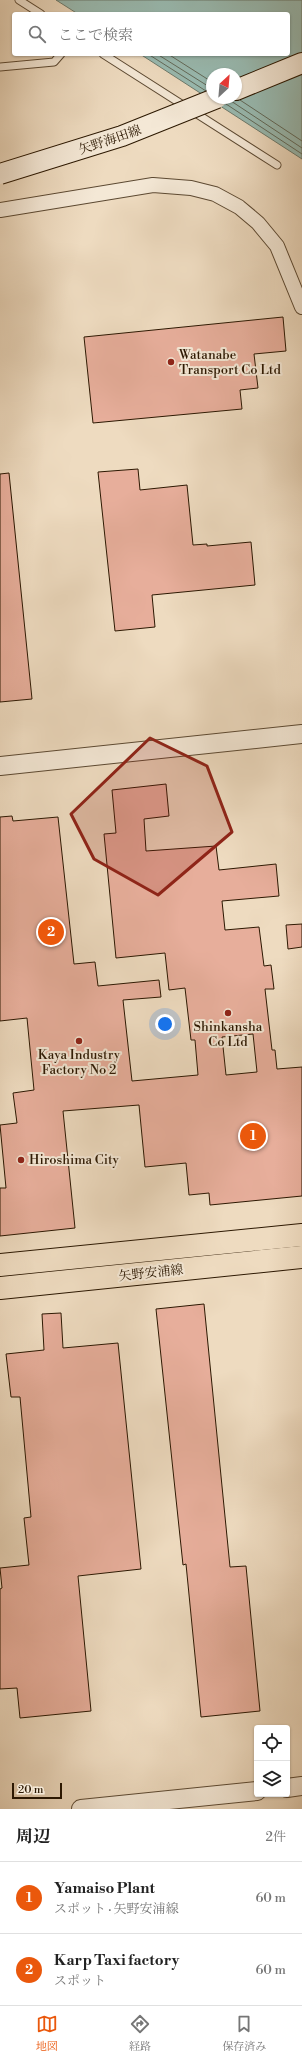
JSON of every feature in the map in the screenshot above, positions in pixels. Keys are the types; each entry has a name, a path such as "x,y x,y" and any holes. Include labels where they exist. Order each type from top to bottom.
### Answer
{"main road":[{"path":"242,88 302,63"},
{"name":"矢野海田線","path":"0,174 122,136 206,102"},
{"name":"矢野安浦線","path":"0,1265 302,1235"},
{"name":"矢野安浦線","path":"0,1288 302,1257"}],"street":[{"path":"0,210 153,185 191,188 215,194 239,207 258,223 277,246 302,307"},
{"path":"0,766 302,734"},
{"path":"290,1788 302,1786"},
{"path":"81,1809 200,1800 254,1791"}],"lane":[{"path":"19,0 38,12"},
{"path":"0,67 54,62 59,56"},
{"path":"106,56 277,165"}],"highlighted area":[{"path":"150,738 207,766 232,832 158,895 94,859 71,814"}],"water":[{"path":"56,0 302,0 302,159 217,104 242,104 242,68 206,68 206,97 143,56 290,56 290,12 75,12"}],"building":[{"name":"Watanabe Transport Co Ltd","path":"283,317 286,351 254,354 258,388 240,390 242,409 93,423 84,337"},
{"path":"138,469 140,490 187,485 193,545 207,544 207,546 251,542 255,585 152,595 155,627 115,631 98,472"},
{"path":"9,473 32,699 0,702 0,474"},
{"path":"166,784 169,816 144,819 146,851 216,846 219,870 276,864 279,896 222,901 225,930 259,927 264,966 271,965 274,989 265,989 272,1050 275,1050 277,1069 302,1067 302,1196 210,1205 209,1193 189,1195 186,1163 145,1167 139,1105 63,1111 75,1228 0,1236 0,1188 6,1188 0,1125 17,1123 13,1093 34,1090 27,1018 0,1021 0,817 12,816 13,821 58,817 74,964 95,962 98,986 159,980 161,997 123,1000 132,1081 198,1075 195,1040 191,1040 185,988 169,990 165,953 116,958 104,834 116,833 112,790","holes":["253,1034 257,1072 226,1075 222,1037"]},
{"path":"302,924 302,947 288,949 286,925"},
{"path":"204,1304 230,1567 246,1566 260,1711 201,1717 186,1564 183,1565 156,1309"},
{"path":"61,1313 63,1348 118,1343 141,1569 78,1576 91,1711 20,1718 17,1688 0,1689 0,1589 2,1588 0,1568 29,1565 24,1518 31,1517 20,1397 11,1397 6,1354 44,1350 42,1314"}],"place":[{"name":"Watanabe Transport Co Ltd","path":"171,362"},
{"name":"Karp Taxi factory","path":"51,932"},
{"name":"Shinkansha Co Ltd","path":"228,1013"},
{"name":"Kaya Industry Factory No 2","path":"79,1041"},
{"name":"Yamaiso Plant","path":"253,1136"},
{"name":"Hiroshima City","path":"21,1160"}]}
